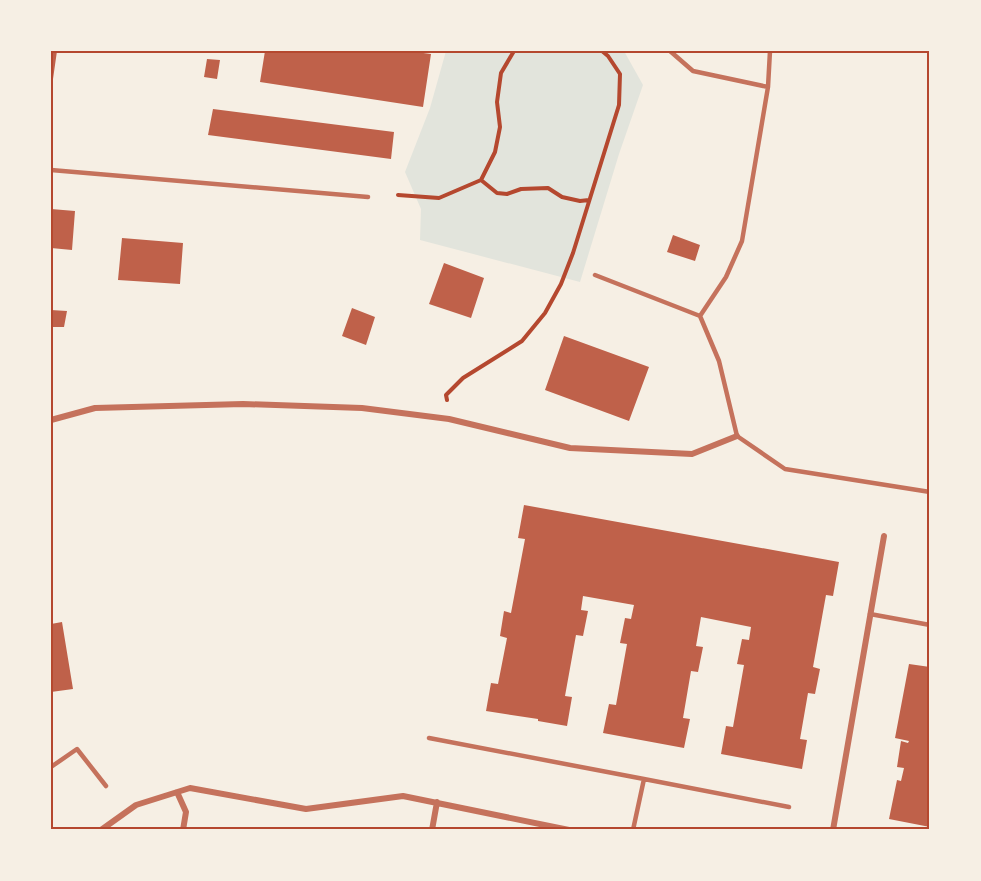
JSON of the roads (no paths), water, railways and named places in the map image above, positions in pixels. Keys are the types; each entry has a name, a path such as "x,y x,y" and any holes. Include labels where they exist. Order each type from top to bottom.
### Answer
{"street":[{"path":"51,420 95,408 243,404 362,408 449,419 570,448 692,454 737,436"},
{"path":"833,830 884,536"},
{"path":"101,830 136,805 190,788 306,809 403,796 569,830"},
{"path":"177,792 186,812 183,830"},
{"path":"432,830 437,802"}],"lane":[{"path":"670,51 693,71 768,87"},
{"path":"700,316 726,277 742,241 768,87 770,51"},
{"path":"51,170 368,197"},
{"path":"595,275 700,316 719,361 737,436 785,469 930,492"},
{"path":"870,614 930,625"},
{"path":"429,738 789,807"},
{"path":"51,767 77,749 106,786"},
{"path":"633,830 644,779"}]}
